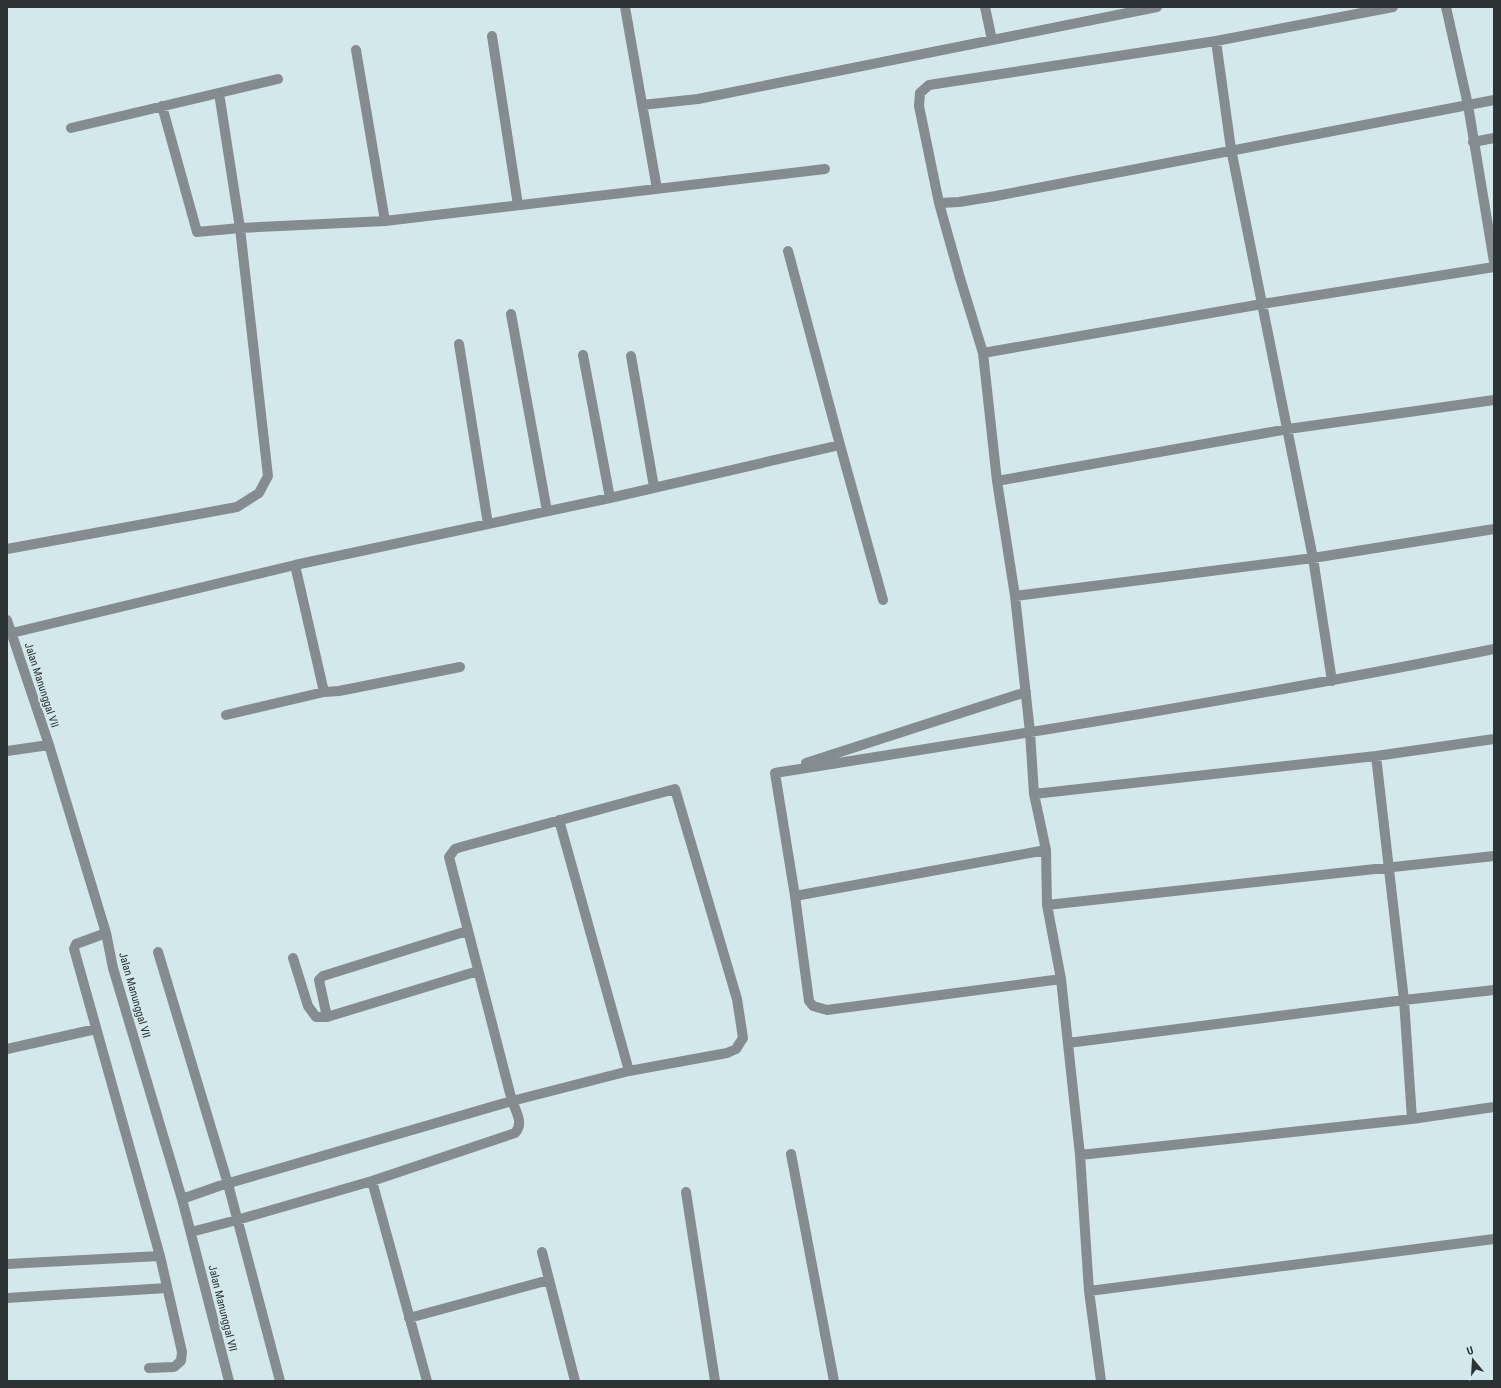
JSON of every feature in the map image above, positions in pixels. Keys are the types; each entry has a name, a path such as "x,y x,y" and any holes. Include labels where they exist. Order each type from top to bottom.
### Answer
{"street":[{"path":"625,7 657,189"},
{"path":"985,7 992,40"},
{"path":"642,105 698,99 1157,7"},
{"path":"1100,1381 1089,1290 1080,1155 1061,979 1047,905 1046,850 1034,794 1030,732 1015,596 997,481 983,353 939,203 919,106 920,92 929,85 1216,41 1393,7"},
{"path":"1446,7 1468,105 1494,262"},
{"path":"492,36 518,205"},
{"path":"1216,41 1231,149 1313,558 1332,681"},
{"path":"356,50 385,221"},
{"path":"71,128 278,79"},
{"path":"7,549 237,508 259,492 268,476 240,228 219,93"},
{"path":"939,203 959,202 996,196 1231,149 1494,100"},
{"path":"162,106 197,232 240,228 385,221 825,169"},
{"path":"1473,142 1494,138"},
{"path":"788,251 883,600"},
{"path":"983,353 1262,304 1494,267"},
{"path":"511,314 547,511"},
{"path":"459,344 488,524"},
{"path":"583,355 610,498"},
{"path":"631,356 654,487"},
{"path":"997,481 1288,429 1494,400"},
{"path":"12,633 295,565 610,498 840,445"},
{"path":"1015,596 1313,558 1494,529"},
{"path":"295,565 324,692"},
{"name":"Jalan Manunggal VII","path":"7,620 49,745 106,933 113,968 182,1199 229,1381"},
{"path":"775,773 1332,681 1494,649"},
{"path":"226,716 324,692 339,691 460,667"},
{"path":"775,773 1026,692"},
{"path":"1034,794 1376,756 1494,739"},
{"path":"7,751 49,745"},
{"path":"1376,756 1404,1000 1412,1119"},
{"path":"775,773 795,896 809,1001 813,1006 822,1010 1061,979"},
{"path":"182,1199 228,1184 512,1101 629,1072 727,1053 736,1048 743,1038 737,999 675,789 460,847 449,856 467,931 512,1101 520,1122 518,1130 515,1133 372,1181 191,1232"},
{"path":"559,820 629,1072"},
{"path":"795,896 1046,850"},
{"path":"1047,905 1389,866 1494,856"},
{"path":"327,1017 319,980 322,977 467,931"},
{"path":"106,933 76,944 74,948 160,1256 182,1352 181,1361 174,1367 150,1368"},
{"path":"158,952 228,1184 280,1381"},
{"path":"293,958 308,1006 316,1017 327,1017 478,971"},
{"path":"1068,1043 1494,990"},
{"path":"7,1049 96,1029"},
{"path":"1080,1155 1412,1119 1494,1107"},
{"path":"792,1154 834,1381"},
{"path":"372,1181 427,1381"},
{"path":"686,1192 715,1381"},
{"path":"1089,1290 1494,1239"},
{"path":"542,1252 575,1381"},
{"path":"7,1264 160,1256"},
{"path":"409,1318 550,1280"},
{"path":"7,1298 167,1288"}]}
